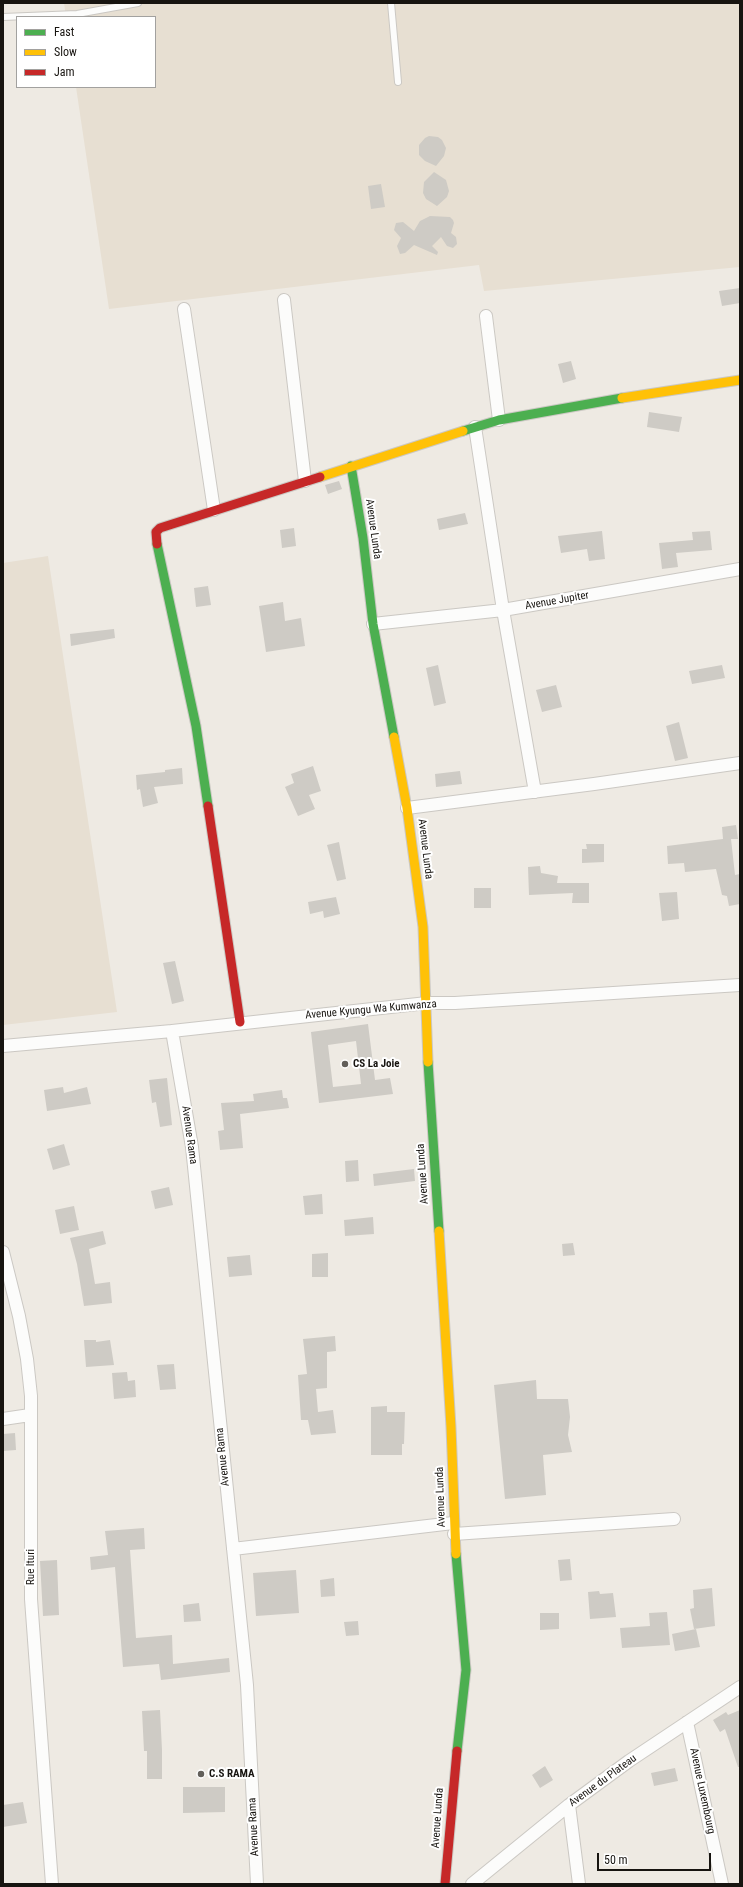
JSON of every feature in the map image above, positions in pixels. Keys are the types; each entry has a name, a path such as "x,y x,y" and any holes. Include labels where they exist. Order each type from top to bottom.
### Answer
{"street":[{"path":"284,300 305,481"},
{"path":"184,309 214,510"},
{"path":"486,316 499,420"},
{"path":"240,1022 196,726 156,538 156,532 160,528 214,510 499,420 590,403 740,380"},
{"path":"475,427 503,610 535,792"},
{"name":"Avenue Lunda","path":"351,466 363,538 373,624 408,808 422,927 427,1003 428,1062 450,1427 453,1528 466,1670 452,1787 445,1884"},
{"name":"Avenue Jupiter","path":"373,624 503,610 740,569"},
{"path":"408,808 535,792 740,763"},
{"name":"Avenue Kyungu Wa Kumwanza","path":"3,1046 172,1031 240,1022 427,1003 455,1003 740,986"},
{"name":"Avenue Rama","path":"172,1031 192,1147 233,1549 246,1685 258,1884"},
{"name":"Rue Ituri","path":"3,1253 28,1359 30,1415 31,1599 52,1884"},
{"path":"3,1419 30,1415"},
{"path":"233,1549 453,1528 674,1519"},
{"name":"Avenue du Plateau","path":"472,1884 568,1805 740,1687"},
{"name":"Avenue Luxembourg","path":"687,1722 722,1884"},
{"path":"568,1805 579,1884"}],"lane":[{"path":"27,16 76,14 138,3"},
{"path":"391,3 398,82"},
{"path":"3,17 16,16"}],"shaded area":[{"path":"64,3 740,3 740,267 484,291 479,265 109,309 76,88 156,88 156,16 66,16"},
{"path":"48,556 117,1012 3,1025 3,563"}],"building":[{"path":"429,136 438,137 442,140 446,148 444,156 436,166 425,161 419,155 419,145"},
{"path":"434,172 446,180 449,191 447,197 437,206 426,199 423,193 424,182"},
{"path":"381,184 385,207 371,209 368,186"},
{"path":"430,216 450,217 453,220 454,223 451,233 456,237 457,244 453,248 447,246 441,237 432,246 438,252 437,255 414,245 405,253 400,254 397,246 401,238 394,230 396,223 403,222 414,231 420,221"},
{"path":"740,288 740,303 722,306 719,291"},
{"path":"571,361 576,379 563,383 558,364"},
{"path":"649,412 682,417 679,432 647,427"},
{"path":"339,481 342,489 328,494 325,485"},
{"path":"465,513 468,524 439,530 437,519"},
{"path":"294,528 296,546 282,548 280,530"},
{"path":"602,531 605,559 589,561 587,549 561,553 558,536"},
{"path":"710,531 712,550 676,553 678,567 662,569 659,543 693,540 692,532"},
{"path":"208,586 211,605 196,607 194,588"},
{"path":"283,602 285,621 301,618 305,646 266,652 259,606"},
{"path":"114,629 115,638 71,646 70,634"},
{"path":"438,665 446,703 434,706 426,668"},
{"path":"722,665 725,678 692,684 689,671"},
{"path":"556,685 562,707 542,712 536,690"},
{"path":"679,722 688,758 675,761 666,726"},
{"path":"313,766 321,791 309,795 315,809 298,816 285,787 294,783 291,774"},
{"path":"182,768 183,784 154,787 158,803 143,807 140,789 137,790 136,775 165,772 165,770"},
{"path":"460,771 462,784 436,787 435,774"},
{"path":"736,825 738,839 731,839 735,875 740,874 740,904 729,906 727,896 722,895 716,869 685,872 684,863 668,864 667,846 723,839 722,827"},
{"path":"339,842 346,879 337,881 327,845"},
{"path":"586,844 604,844 604,862 582,863 582,849 587,849"},
{"path":"540,866 541,873 558,876 557,883 589,883 589,903 572,903 573,893 529,895 528,867"},
{"path":"474,888 491,888 491,908 474,908"},
{"path":"677,892 679,919 662,921 659,893"},
{"path":"336,897 340,914 324,918 323,911 310,914 308,902"},
{"path":"175,961 184,1001 172,1004 163,963"},
{"path":"368,1024 375,1080 390,1078 393,1094 319,1103 311,1032","holes":["356,1041 361,1084 333,1087 328,1045"]},
{"path":"167,1078 172,1125 160,1127 156,1102 152,1103 149,1080"},
{"path":"63,1087 64,1093 87,1087 91,1104 47,1111 44,1090"},
{"path":"282,1090 283,1098 287,1098 289,1108 240,1114 243,1148 220,1150 218,1131 224,1130 221,1103 254,1101 253,1094"},
{"path":"64,1144 70,1165 53,1170 47,1149"},
{"path":"358,1160 359,1181 346,1182 345,1161"},
{"path":"414,1169 415,1181 374,1186 373,1174"},
{"path":"169,1187 173,1205 155,1209 151,1191"},
{"path":"322,1194 323,1214 305,1215 303,1196"},
{"path":"74,1206 79,1230 60,1234 55,1210"},
{"path":"373,1217 374,1234 345,1236 344,1220"},
{"path":"103,1231 106,1244 89,1249 95,1284 110,1282 112,1303 84,1306 77,1264 70,1238"},
{"path":"573,1243 575,1255 563,1256 562,1244"},
{"path":"328,1253 328,1277 312,1277 312,1254"},
{"path":"250,1255 252,1275 229,1277 227,1257"},
{"path":"335,1336 336,1351 327,1352 327,1388 316,1389 318,1412 333,1410 336,1433 311,1435 308,1420 301,1420 298,1375 307,1374 303,1339"},
{"path":"84,1340 96,1340 96,1342 110,1340 114,1365 86,1367"},
{"path":"174,1364 176,1389 160,1390 157,1365"},
{"path":"127,1372 128,1381 135,1380 136,1397 114,1399 112,1373"},
{"path":"536,1380 537,1399 568,1399 570,1417 568,1435 572,1452 543,1455 546,1495 505,1499 494,1385"},
{"path":"387,1406 387,1412 405,1412 404,1444 402,1444 402,1455 371,1455 371,1407"},
{"path":"15,1433 16,1450 3,1451 3,1434"},
{"path":"144,1528 145,1549 130,1550 136,1638 172,1635 173,1664 229,1658 230,1672 161,1680 159,1664 123,1667 115,1567 91,1570 90,1557 108,1555 105,1531"},
{"path":"570,1559 572,1580 560,1581 558,1560"},
{"path":"57,1560 59,1615 43,1616 40,1561"},
{"path":"296,1570 299,1613 256,1616 253,1573"},
{"path":"334,1578 335,1596 321,1597 320,1580"},
{"path":"712,1588 715,1626 694,1629 690,1609 694,1608 693,1590"},
{"path":"599,1591 600,1594 613,1593 616,1617 590,1619 588,1592"},
{"path":"199,1603 201,1621 184,1622 183,1605"},
{"path":"667,1612 670,1645 622,1648 620,1628 650,1626 649,1613"},
{"path":"540,1613 559,1613 559,1629 540,1630"},
{"path":"358,1621 359,1635 346,1636 344,1622"},
{"path":"696,1629 700,1647 675,1651 672,1634"},
{"path":"160,1710 162,1779 147,1779 147,1751 144,1751 142,1711"},
{"path":"740,1710 740,1767 738,1767 725,1729 720,1732 713,1720 726,1712 728,1715"},
{"path":"545,1766 553,1780 540,1788 532,1775"},
{"path":"675,1768 678,1781 654,1786 651,1773"},
{"path":"183,1787 225,1787 225,1812 183,1813"},
{"path":"23,1802 27,1823 3,1827 3,1805"}],"traffic: fast":[{"path":"463,431 499,420 622,398"},
{"path":"351,466 363,538 373,624 394,737"},
{"path":"157,544 196,726 208,806"},
{"path":"428,1062 439,1231"},
{"path":"456,1554 466,1670 457,1751"}],"traffic: slow":[{"path":"622,398 740,380"},
{"path":"320,477 463,431"},
{"path":"394,737 407,808 423,927 428,1062"},
{"path":"439,1231 451,1427 456,1554"}],"traffic: jam":[{"path":"157,544 156,532 160,528 320,477"},
{"path":"208,806 240,1022"},
{"path":"445,1884 457,1751"}],"place":[{"name":"CS La Joie","path":"345,1064"},
{"name":"C.S RAMA","path":"201,1774"}]}
